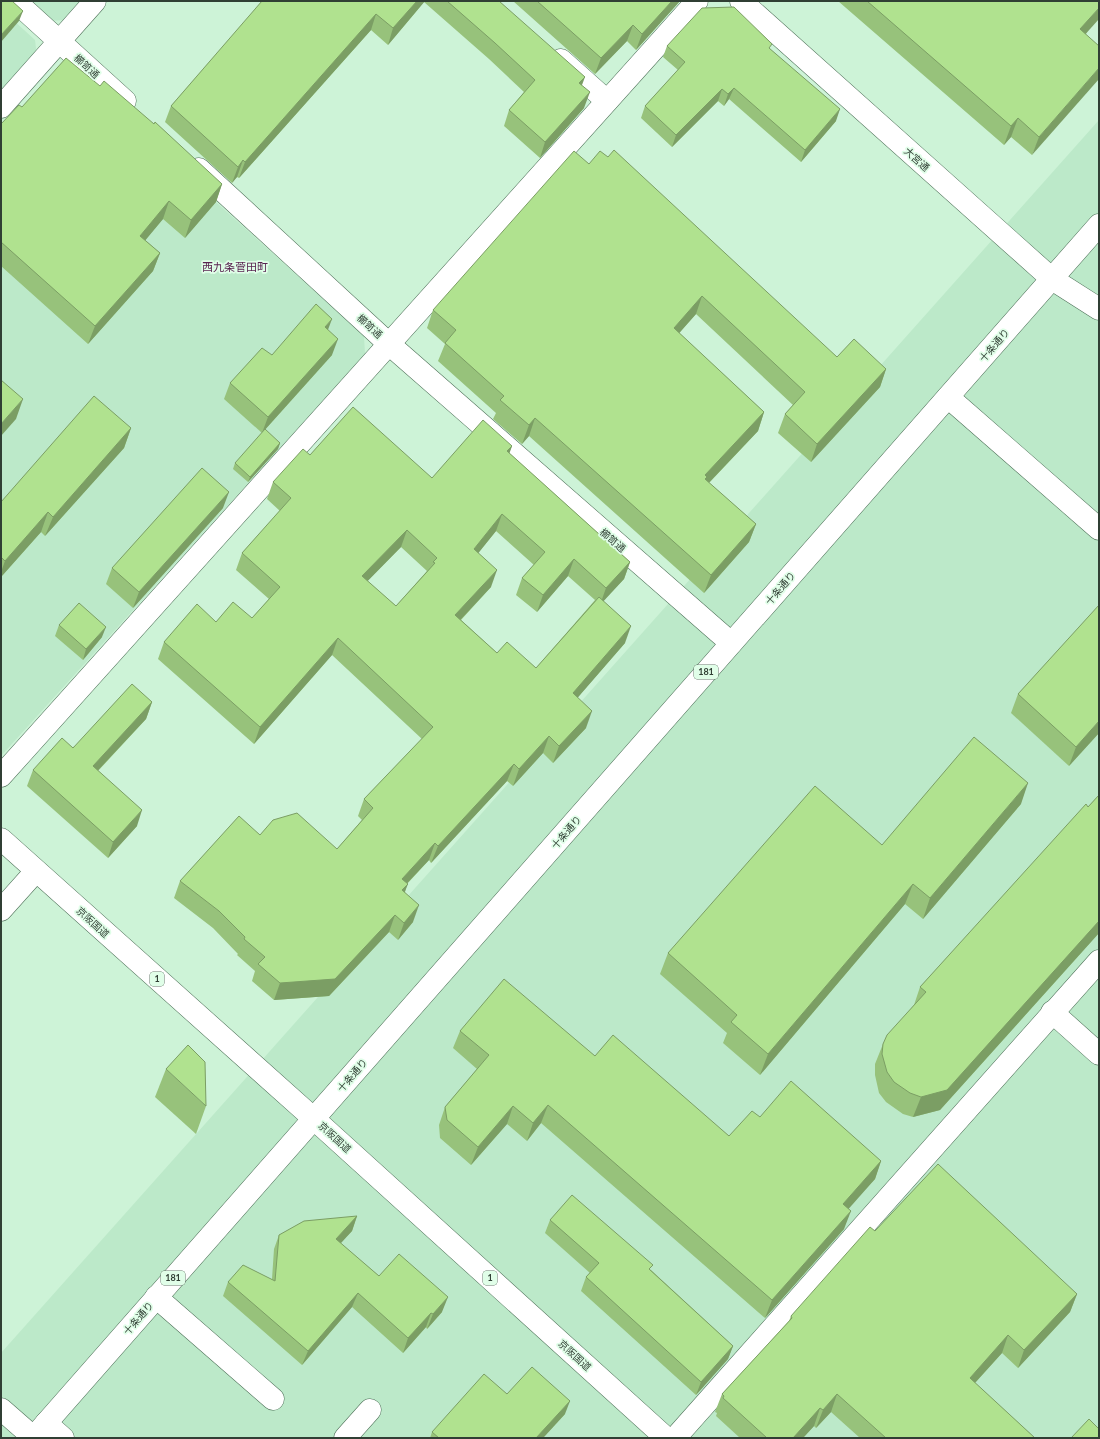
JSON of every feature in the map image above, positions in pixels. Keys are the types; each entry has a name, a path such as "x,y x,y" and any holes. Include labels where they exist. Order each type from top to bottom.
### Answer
{"main road":[{"name":"櫛笥通","path":"15,1 142,117"},
{"path":"1,108 95,1"},
{"path":"1,776 697,1"},
{"name":"大宮通","path":"741,1 1052,279 1099,309"},
{"path":"548,48 608,101"},
{"name":"櫛笥通","path":"183,155 389,344 731,643"},
{"name":"十条通り","path":"37,1433 1099,225"},
{"path":"948,397 1099,529"},
{"name":"京阪国道","path":"1,839 313,1118 661,1436"},
{"path":"1,910 36,871"},
{"path":"661,1436 1099,961"},
{"path":"1052,1012 1099,1054"},
{"path":"156,1297 273,1399"},
{"path":"1,1409 37,1433 62,1438"},
{"path":"345,1438 370,1410"}],"shaded area":[{"path":"26,1 82,1 66,20 48,21"},
{"path":"1,9 35,40 37,57 1,96"},
{"path":"71,71 364,336 365,354 1,756 1,133"},
{"path":"1099,120 1099,1438 1,1438 1,1353"}],"building":[{"path":"1,1 12,1 23,11 1,35"},
{"path":"262,1 417,1 393,28 376,14 245,162 243,160 238,167 171,106"},
{"path":"447,1 499,1 585,77 579,83 590,92 545,142 509,110 535,80"},
{"path":"537,1 672,1 642,34 633,25 601,58"},
{"path":"867,1 1099,1 1099,8 1080,29 1099,46 1099,68 1039,137 1018,118 1011,126"},
{"path":"734,7 772,44 769,48 840,109 805,150 734,88 728,94 722,89 676,135 645,106 685,62 667,46 702,8"},
{"path":"66,58 100,86 104,81 154,124 155,122 222,184 191,220 169,201 140,236 160,253 95,326 1,242 1,124 19,105 22,107"},
{"path":"614,150 837,357 854,339 886,369 817,444 785,414 805,392 702,296 674,328 764,412 705,475 707,477 705,479 756,524 711,575 535,418 529,425 500,400 504,396 445,343 456,330 433,310 574,151 589,164 600,151 608,157"},
{"path":"316,304 332,319 325,327 338,339 268,417 230,383 262,348 272,355"},
{"path":"1,380 23,399 1,424"},
{"path":"94,396 131,428 53,517 48,512 5,561 1,557 1,502"},
{"path":"353,407 432,478 483,420 512,446 507,451 630,562 606,588 574,559 543,595 522,578 545,552 502,514 474,549 497,570 455,615 497,653 507,642 536,668 599,597 631,626 573,693 592,711 559,746 549,736 519,769 514,764 438,846 435,843 402,879 408,884 402,890 419,905 404,923 395,915 335,979 280,983 258,964 265,957 244,939 245,937 219,911 180,881 239,816 260,835 273,820 297,813 337,849 373,808 364,799 433,727 338,638 260,727 164,642 197,604 216,622 233,602 252,618 280,587 242,553 291,498 273,482 303,449 310,455","holes":["407,530 437,558 433,562 435,563 396,606 362,576"]},
{"path":"265,429 280,443 250,477 235,463"},
{"path":"202,468 229,492 139,592 112,568"},
{"path":"79,603 106,627 86,649 59,625"},
{"path":"1099,605 1099,721 1076,747 1018,694"},
{"path":"132,684 152,702 93,766 142,810 113,842 33,770 62,738 73,748"},
{"path":"974,737 1028,783 930,898 913,884 768,1054 731,1022 737,1015 668,953 815,786 882,845"},
{"path":"1099,795 1099,921 947,1090 921,1097 910,1093 894,1082 887,1072 882,1054 883,1044 887,1035 926,992 920,987 1086,804 1088,807"},
{"path":"504,979 595,1056 613,1035 729,1136 752,1111 760,1117 791,1081 881,1161 843,1204 851,1211 772,1300 548,1105 533,1123 513,1106 478,1147 447,1120 445,1107 489,1055 460,1031"},
{"path":"188,1045 205,1062 206,1106 166,1069"},
{"path":"938,1164 1077,1294 1024,1350 1008,1335 970,1378 1035,1438 886,1438 837,1394 823,1410 820,1408 793,1438 767,1438 723,1398 724,1396 722,1394 792,1318 791,1316 870,1227 875,1231"},
{"path":"572,1195 653,1265 649,1269 733,1346 701,1382 586,1277 599,1263 550,1220"},
{"path":"357,1216 336,1239 379,1276 399,1254 448,1297 408,1338 358,1293 308,1351 228,1282 243,1265 275,1281 279,1235 304,1221"},
{"path":"532,1367 570,1401 536,1438 439,1438 432,1432 484,1374 507,1394"},
{"path":"1089,1419 1099,1429 1099,1438 1071,1438"}],"district":[{"name":"西九条菅田町","path":"235,267"}]}
